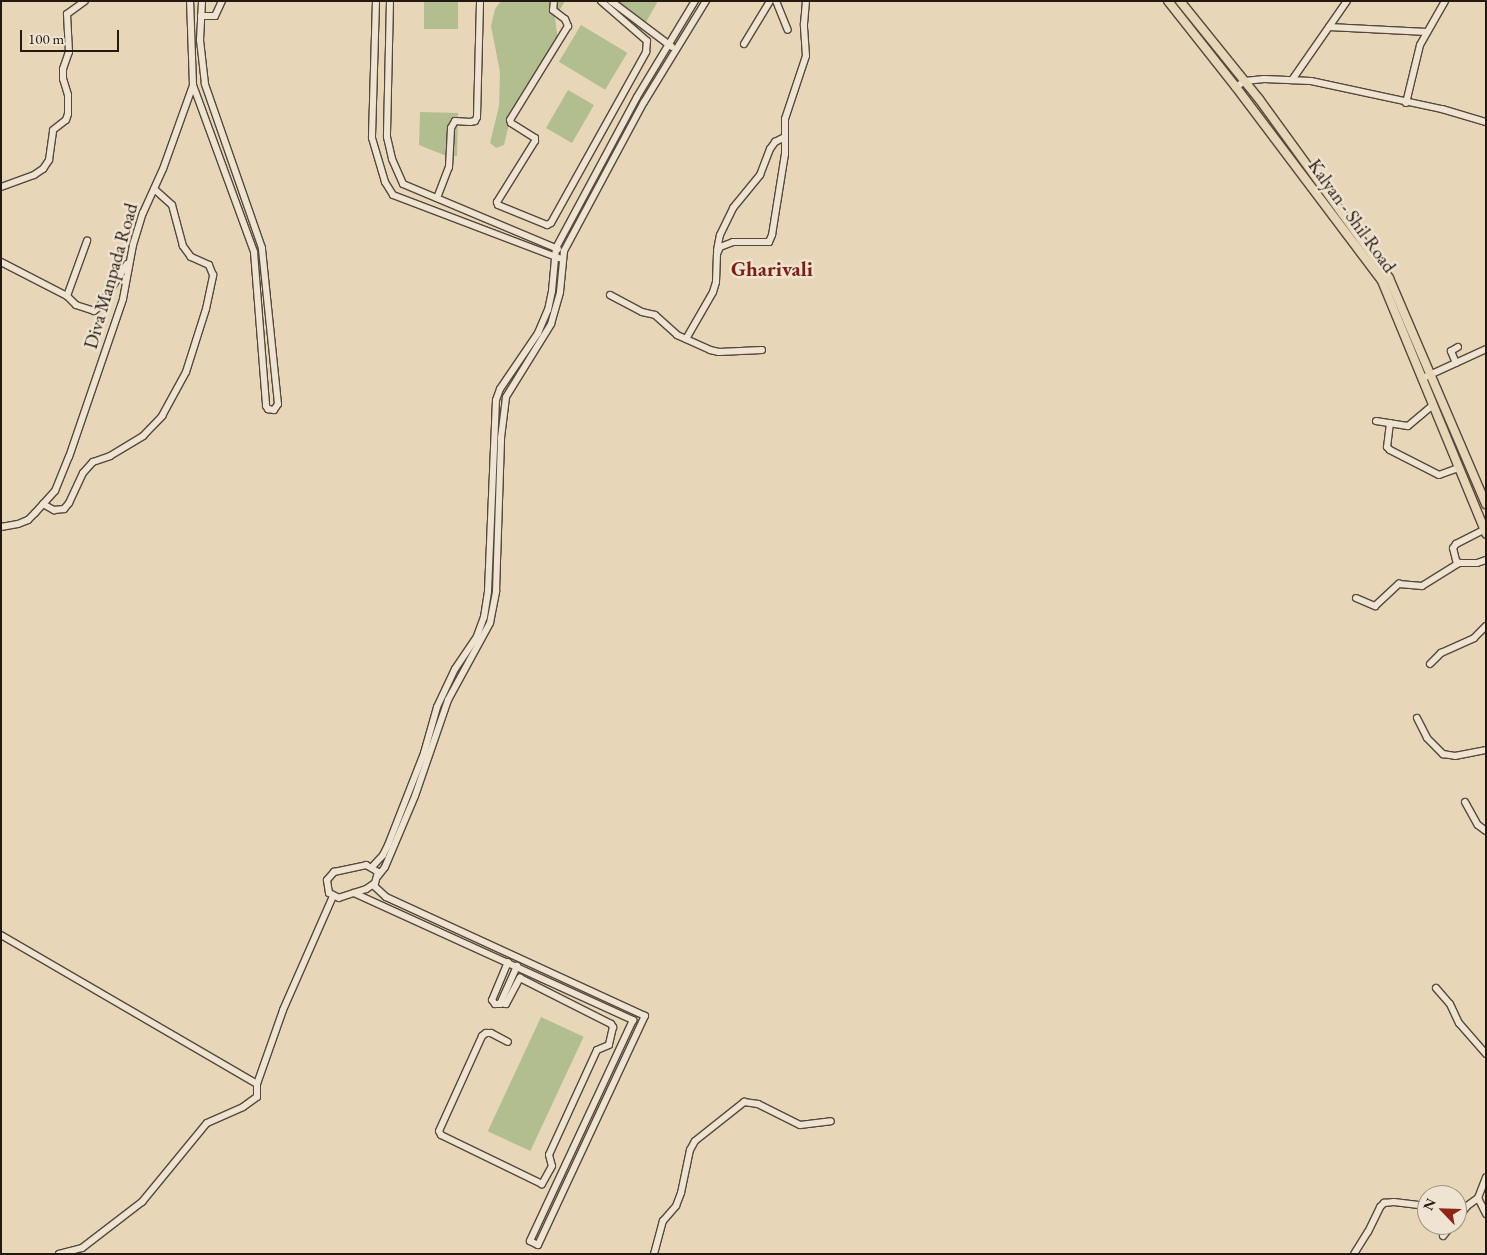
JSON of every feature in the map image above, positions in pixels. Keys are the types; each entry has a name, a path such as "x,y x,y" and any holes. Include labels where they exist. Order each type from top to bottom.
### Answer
{"main road":[{"name":"Kalyan - Shil Road","path":"1168,1 1236,87 1382,282 1485,531"},
{"name":"Kalyan - Shil Road","path":"1180,1 1245,81 1389,278 1432,374 1486,504"}],"street":[{"path":"1,187 34,175 43,169 49,160 52,130 68,118 68,95 63,79 63,68 69,52 67,14 84,1"},
{"name":"Diva Manpada Road","path":"1,527 28,520 55,491 69,457 123,299 130,261 143,213 154,189 193,85 190,1"},
{"path":"202,1 200,40 204,82 262,248 278,404 274,410 268,409 266,406 254,252 193,85 204,82"},
{"path":"201,16 215,16 222,1"},
{"path":"376,1 372,138 384,182 394,195 555,257 563,255"},
{"path":"390,1 387,137 392,159 403,184 556,248 563,255"},
{"path":"437,198 449,167 451,128 455,122 475,121 477,117 480,1"},
{"path":"554,1 553,10 564,19 568,26 510,120 511,124 535,138 535,141 497,202 498,206 547,224 551,224 646,52 647,41 601,1"},
{"path":"611,1 676,50"},
{"path":"378,876 378,872 366,865 334,872 327,880 327,886 332,896 339,898 374,885 392,852 426,756 437,707 455,670 478,636 484,617 488,591 496,400 500,389 538,333 548,310 552,291 556,248 605,154 695,1"},
{"path":"372,867 383,855 388,845 448,700 490,623 496,591 502,412 506,398 551,324 560,292 563,255 644,102 706,1"},
{"path":"744,44 770,1"},
{"path":"776,1 788,30"},
{"path":"717,254 720,247 733,242 769,242 774,228 784,154 785,120 806,56 804,24 806,1"},
{"path":"1292,80 1347,1"},
{"path":"1406,103 1420,45 1445,1"},
{"path":"1328,27 1428,32"},
{"path":"1236,87 1245,81 1264,79 1311,81 1406,103 1442,109 1486,122"},
{"path":"686,339 713,292 716,282 717,244 724,224 733,208 760,175 770,149 775,142 785,137"},
{"path":"43,504 54,510 64,510 92,462 110,456 143,436 162,416 186,372 206,309 213,275 209,264 191,257 183,246 172,205 154,189"},
{"path":"67,296 87,241"},
{"path":"1,262 67,296 76,305 90,310 97,309 130,261"},
{"path":"610,295 642,312 656,315 677,335 719,352 762,350"},
{"path":"1456,362 1451,351 1458,347"},
{"path":"1423,378 1486,349"},
{"path":"1376,421 1408,426 1432,406"},
{"path":"1390,423 1387,447 1390,450 1439,475 1458,468"},
{"path":"1457,564 1452,548 1456,544 1485,531"},
{"path":"1356,598 1375,606 1399,584 1422,586 1457,564 1486,560"},
{"path":"1430,664 1441,653 1474,638 1486,626"},
{"path":"1417,718 1427,738 1443,754 1455,756 1486,750"},
{"path":"1465,802 1478,825 1486,831"},
{"path":"374,885 386,897 645,1016"},
{"path":"354,893 633,1020 645,1016"},
{"path":"59,1254 82,1248 142,1202 207,1123 243,1107 256,1096 257,1084 283,1010 332,896"},
{"path":"1,935 257,1084"},
{"path":"477,948 481,940"},
{"path":"508,962 492,1000 495,1004 506,1004 520,978 611,1024 613,1027 609,1045 597,1050 549,1155 552,1166 542,1184 441,1135 439,1131 482,1036 486,1033 491,1033 508,1042"},
{"path":"500,1003 517,966"},
{"path":"1436,988 1450,1004 1459,1023 1486,1054"},
{"path":"633,1020 530,1241 538,1245 645,1016"},
{"path":"654,1254 663,1221 676,1206 681,1194 690,1150 696,1141 744,1102 758,1104 800,1126 831,1121"},
{"path":"1467,1206 1478,1198 1486,1177"},
{"path":"1478,1198 1486,1214"},
{"path":"1354,1254 1368,1232 1380,1207 1394,1202 1417,1205"}],"green space":[{"path":"424,1 458,1 458,29 424,29"},
{"path":"501,1 565,1 555,18 558,41 512,112 504,145 496,148 490,143 499,106 500,72 491,26 495,9"},
{"path":"604,1 658,1 641,31 600,7"},
{"path":"581,25 627,53 605,90 559,62"},
{"path":"568,90 594,105 572,143 546,128"},
{"path":"420,112 458,113 457,156 444,155 419,145"},
{"path":"541,1017 584,1037 530,1151 488,1131"}],"district":[{"name":"Gharivali","path":"772,269"}]}
